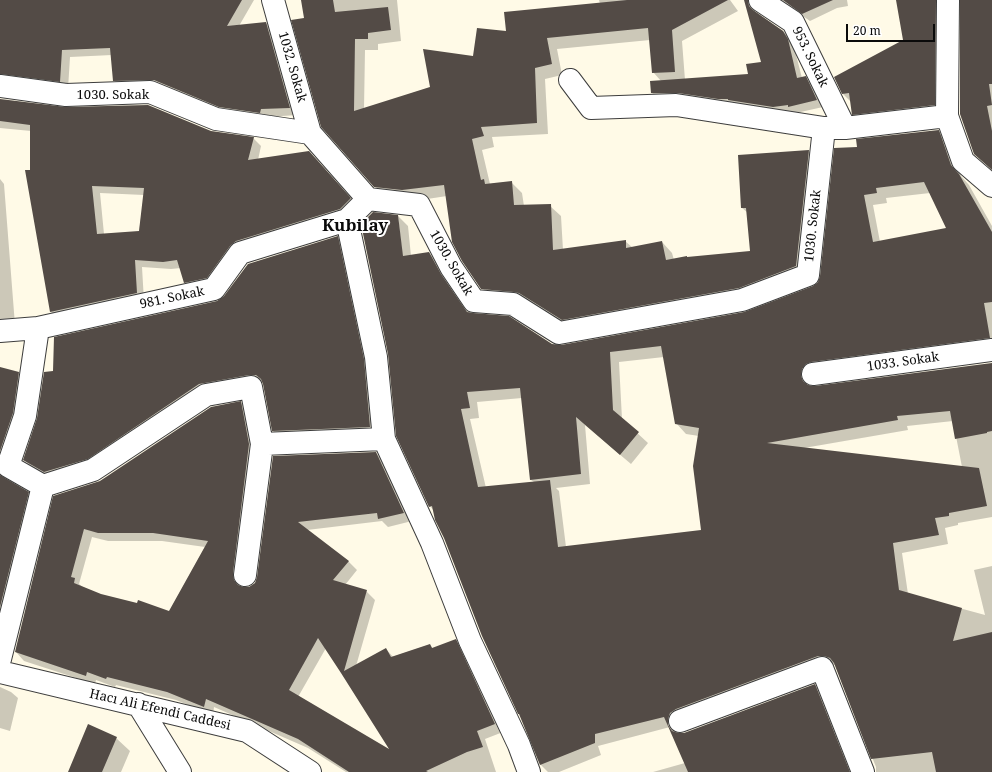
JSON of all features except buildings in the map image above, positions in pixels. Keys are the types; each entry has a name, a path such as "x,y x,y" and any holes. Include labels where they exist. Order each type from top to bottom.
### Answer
{"street":[{"name":"1032. Sokak","path":"273,0 310,133"},
{"name":"953. Sokak","path":"760,0 793,22 835,128"},
{"path":"948,0 947,116 962,161 992,186"},
{"path":"570,80 591,108 676,105 835,128 947,116"},
{"name":"1030. Sokak","path":"0,86 66,95 150,92 216,119 310,133"},
{"name":"1030. Sokak","path":"368,199 419,205 451,267 474,301 513,304 558,334 742,300 808,275 835,128"},
{"path":"310,133 368,199 347,220 376,357 384,439 432,543 470,641 519,745 529,772"},
{"name":"981. Sokak","path":"0,331 38,328 214,289 240,252 347,220"},
{"path":"38,328 25,416 8,466 43,486 93,470 206,395 251,387 262,444 245,575"},
{"name":"1033. Sokak","path":"813,374 992,350"},
{"path":"262,444 384,439"},
{"path":"0,659 43,486"},
{"path":"680,721 822,668 863,772"},
{"name":"Hacı Ali Efendi Caddesi","path":"0,672 247,731 310,772"},
{"path":"138,704 180,772"}],"district":[{"name":"Kubilay","path":"355,226"}]}
